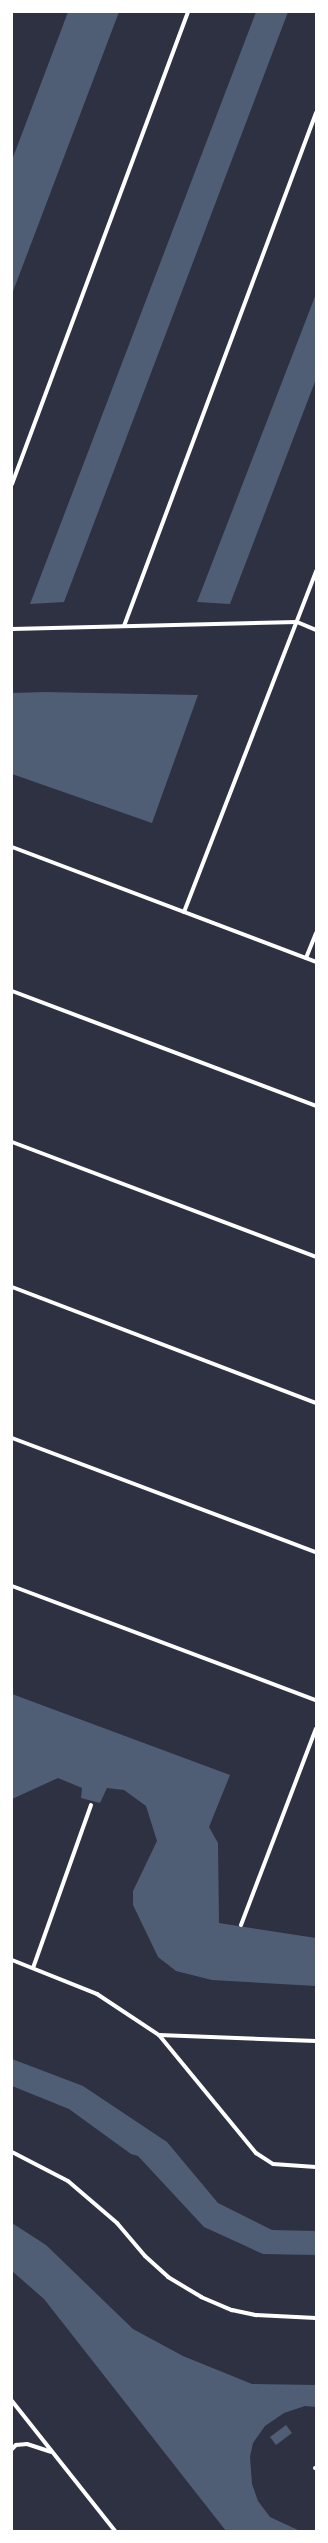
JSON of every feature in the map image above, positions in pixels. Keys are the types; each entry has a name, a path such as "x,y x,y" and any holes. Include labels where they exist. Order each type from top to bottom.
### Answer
{"street":[{"path":"12,484 188,12"},
{"path":"124,626 316,113"},
{"path":"184,912 316,571"},
{"path":"12,629 297,622 316,630"},
{"path":"14,848 316,962"},
{"path":"306,958 316,933"},
{"path":"12,991 316,1106"},
{"path":"12,1142 316,1257"},
{"path":"12,1288 316,1403"},
{"path":"12,1438 316,1552"},
{"path":"12,1586 316,1700"},
{"path":"241,1925 316,1729"},
{"path":"33,1968 91,1805"},
{"path":"12,1960 97,1994 159,2035 260,2156 273,2164 316,2167"},
{"path":"159,2035 316,2041"},
{"path":"12,2152 68,2181 117,2223 145,2256 168,2277 201,2297 232,2310 256,2315 316,2318"},
{"path":"12,2401 115,2531"},
{"path":"12,2449 16,2445 27,2444 51,2452"}],"water":[{"path":"68,12 119,12 12,294 12,160"},
{"path":"256,12 288,12 64,602 30,604"},
{"path":"316,294 316,379 230,604 197,602"},
{"path":"44,692 198,695 152,823 12,774 12,693"},
{"path":"12,1694 230,1775 209,1827 218,1843 219,1923 316,1938 316,1986 212,1980 176,1971 158,1957 133,1905 133,1891 157,1841 146,1806 124,1790 107,1788 100,1803 81,1798 82,1788 58,1778 12,1799"},
{"path":"12,2059 83,2086 167,2142 218,2203 272,2230 316,2231 316,2255 263,2254 204,2227 138,2156 131,2154 69,2109 12,2086"},
{"path":"12,2223 46,2245 133,2329 183,2356 252,2384 316,2385 316,2407 305,2406 284,2413 265,2426 253,2443 250,2457 252,2484 258,2501 270,2517 300,2531 226,2531 44,2299 12,2271"},
{"path":"286,2425 292,2433 276,2445 270,2437"}]}
